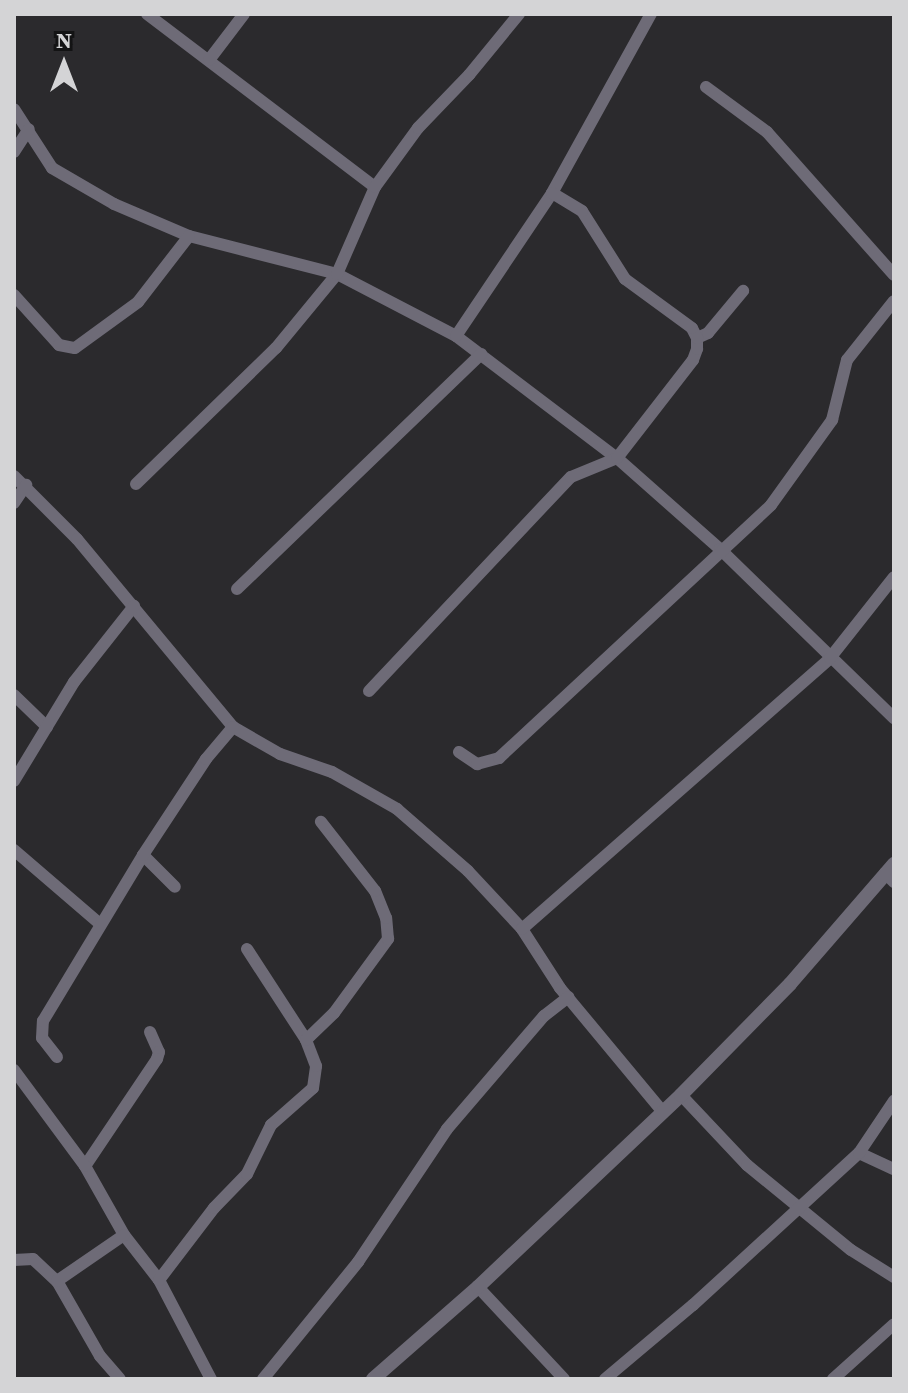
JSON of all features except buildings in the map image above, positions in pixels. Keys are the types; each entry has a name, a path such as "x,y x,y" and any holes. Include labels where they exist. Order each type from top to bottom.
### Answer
{"street":[{"path":"147,14 375,187"},
{"path":"209,60 244,14"},
{"path":"136,484 276,348 337,274 375,187 418,128 469,75 519,14"},
{"path":"456,336 552,193 651,14"},
{"path":"706,87 767,132 894,275"},
{"path":"14,109 43,156 59,173 128,211 189,236 337,274 456,336 617,458 720,549 894,718"},
{"path":"14,152 29,129"},
{"path":"369,691 571,477 617,458 693,360 697,338 692,328 625,279 582,211 552,193"},
{"path":"14,295 59,345 75,348 138,302 189,236"},
{"path":"697,338 708,333 743,291"},
{"path":"459,752 477,764 499,758 720,549 771,505 832,420 847,360 894,301"},
{"path":"237,589 481,354"},
{"path":"14,476 26,485 134,606 233,727 280,754 332,772 397,809 468,871 522,929 568,997 663,1112"},
{"path":"14,503 26,485"},
{"path":"522,929 830,658 894,577"},
{"path":"14,781 102,641 134,606"},
{"path":"14,695 47,727"},
{"path":"57,1057 40,1029 99,923 206,759 233,727"},
{"path":"306,1040 334,1013 387,942 389,934 375,891 321,822"},
{"path":"14,850 99,923"},
{"path":"143,855 175,887"},
{"path":"373,1379 478,1287 681,1095 790,984 891,873"},
{"path":"159,1280 214,1208 247,1174 271,1125 313,1088 316,1066 306,1040 247,949"},
{"path":"263,1379 358,1262 447,1129 544,1016 568,997"},
{"path":"85,1166 157,1059 159,1052 150,1032"},
{"path":"14,1070 85,1166 124,1235 159,1280 211,1379"},
{"path":"681,1095 747,1165 851,1250 894,1277"},
{"path":"605,1379 800,1209 859,1153 894,1101"},
{"path":"859,1153 894,1169"},
{"path":"57,1281 124,1235"},
{"path":"14,1260 33,1259 57,1281 100,1356 120,1379"},
{"path":"478,1287 564,1379"},
{"path":"833,1379 894,1324"}]}
